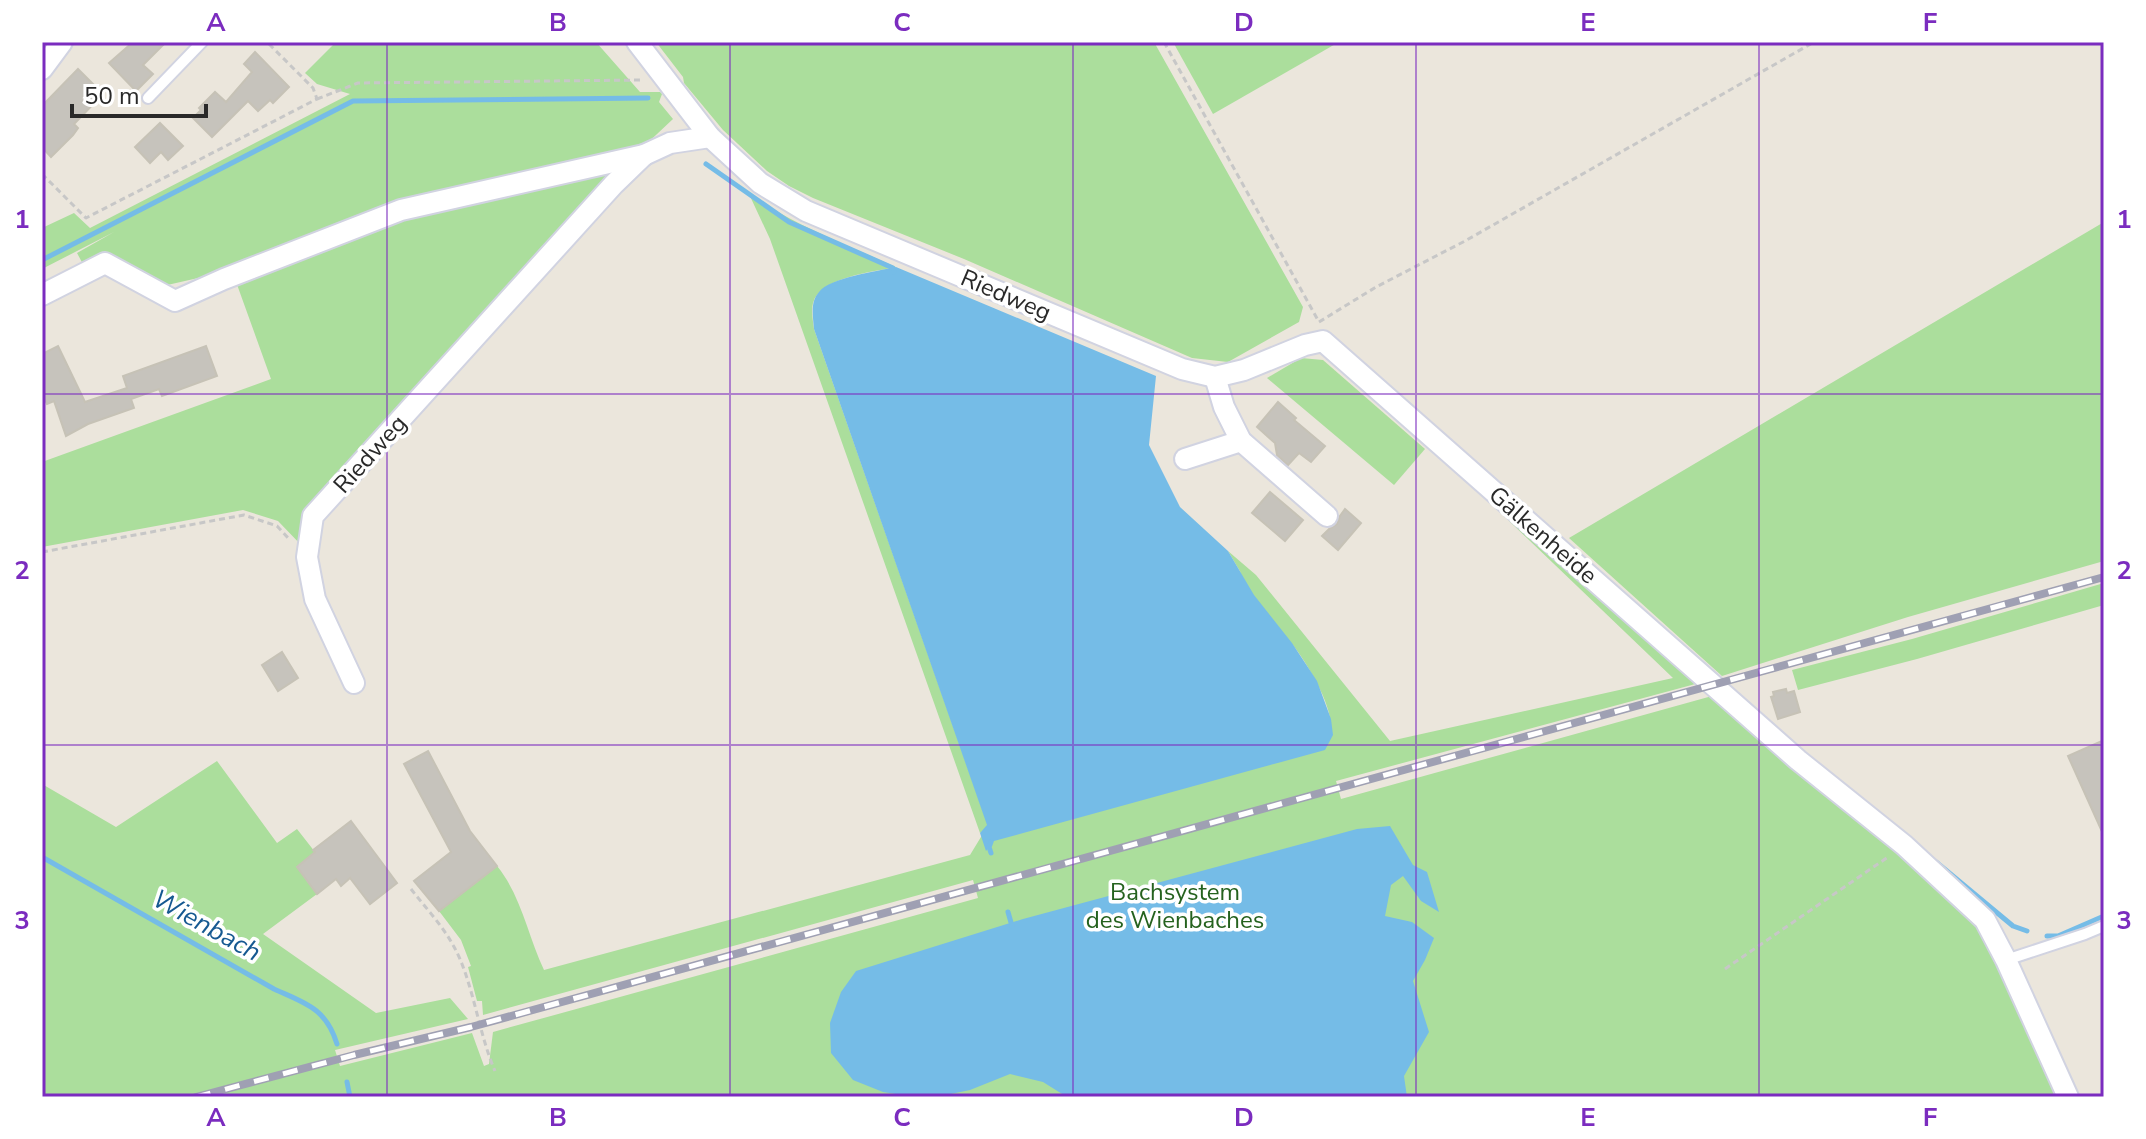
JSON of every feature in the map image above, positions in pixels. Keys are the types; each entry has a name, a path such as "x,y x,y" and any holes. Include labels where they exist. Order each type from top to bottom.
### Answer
{"street":[{"path":"42,69 62,42"},
{"name":"Riedweg","path":"637,42 710,137 760,183 806,211 1182,369 1215,377"},
{"name":"Riedweg","path":"670,143 692,113"},
{"name":"Riedweg","path":"42,295 105,263 175,301 401,210 644,155 670,143 710,137"},
{"name":"Riedweg","path":"354,683 315,599 307,557 313,516 614,184 644,155"},
{"path":"1321,332 1305,345 1244,370 1215,377 1224,407 1241,441 1327,516"},
{"name":"Gälkenheide","path":"1321,332 1798,760 1904,845 1985,920 2068,1097"},
{"path":"1185,459 1241,441"}],"lane":[{"path":"148,98 202,42"},
{"path":"2006,960 2104,926"}],"path":[{"path":"267,42 313,88 317,99"},
{"path":"1164,42 1303,290 1321,332 1376,287 1465,241 1814,42"},
{"path":"42,174 86,218 317,99 358,83 666,80"},
{"path":"42,552 244,515 277,526 307,557"},
{"path":"1725,969 1904,845"},
{"path":"411,889 453,944 495,1071"}],"green space":[{"path":"336,42 596,42 640,92 662,94 659,102 673,119 640,150 220,273 141,291 84,266 77,253 114,232 42,269 42,228 74,213 90,228 350,94 317,84 305,73"},
{"path":"656,42 1154,42 1303,307 1299,322 1228,362 1192,358 964,259 813,198 767,171 723,130 684,83 683,77"},
{"path":"1173,42 1339,42 1213,114"},
{"path":"626,165 308,514 304,548 278,521 243,510 42,547 42,462 271,379 235,279 402,215"},
{"name":"Bachsystem des Wienbaches","path":"749,194 803,225 896,267 848,277 826,287 813,303 814,329 987,823 1141,444 1190,529 1241,573 1228,551 1256,575 1390,741 1673,678 1508,520 1531,535 1699,683 1336,781 1341,799 1712,696 1983,924 2060,1097 42,1097 42,784 116,827 217,761 277,843 297,829 315,852 297,867 317,894 263,934 376,1013 450,998 468,1019 335,1050 340,1066 472,1033 484,1066 489,1064 493,1032 978,898 973,880 483,1015 482,1001 477,1001 468,967 471,966 461,940 439,911 497,866 518,903 544,970 970,855 984,832 985,829 980,833 770,239","holes":["1293,645 1327,706 1331,720 1328,743"]},
{"path":"2104,222 2104,561 1908,617 1722,676 1569,538"},
{"path":"1301,358 1323,360 1425,449 1394,485 1267,378"},
{"path":"2104,583 2104,605 1798,690 1792,670"}],"water":[{"path":"896,267 1156,376 1149,445 1180,507 1228,551 1254,595 1317,681 1331,719 1333,735 1325,750 994,841 986,851 980,833 987,825 814,329 814,300 824,287 854,276"},
{"path":"1390,826 1413,865 1427,872 1439,912 1421,901 1403,876 1391,885 1385,916 1412,922 1434,938 1413,981 1429,1032 1404,1076 1407,1097 1067,1097 1043,1082 1010,1074 970,1090 936,1097 915,1097 883,1092 853,1080 831,1053 830,1023 841,992 856,971 1023,919 1357,829"}],"building":[{"path":"133,42 166,42 143,65 153,74 136,91 109,63"},
{"path":"255,52 289,87 273,103 270,100 258,111 248,101 212,137 193,118 215,92 226,102 252,72 244,64"},
{"path":"78,69 103,94 74,124 78,128 51,157 42,147 42,106"},
{"path":"160,123 183,146 168,160 161,152 150,163 135,147"},
{"path":"58,346 85,402 127,388 123,376 206,346 217,376 162,396 159,389 131,399 134,408 88,424 66,436 54,401 47,404 42,393 42,354"},
{"path":"1278,402 1325,446 1311,462 1299,453 1288,465 1277,455 1275,443 1257,427"},
{"path":"1270,492 1303,520 1285,541 1252,513"},
{"path":"1345,509 1361,523 1338,550 1322,536 1337,524"},
{"path":"282,652 298,678 278,691 262,665"},
{"path":"1786,689 1787,693 1794,691 1800,712 1778,719 1771,697 1774,696 1773,692"},
{"path":"2104,740 2104,836 2068,756"},
{"path":"428,751 470,831 497,866 439,911 414,881 451,852 404,764"},
{"path":"351,821 397,883 370,904 350,878 341,886 336,879 317,894 297,867 315,852 313,850"}],"waterway":[{"path":"42,260 353,101 648,98"},
{"path":"706,164 789,222 893,268 894,272"},
{"path":"991,842 991,853"},
{"name":"Wienbach","path":"42,857 313,1008 327,1022 337,1044"},
{"path":"1936,862 2013,926 2027,931"},
{"path":"1008,912 1012,926"},
{"path":"2047,936 2058,936 2104,916"},
{"name":"Wienbach","path":"347,1082 350,1097"}],"railway":[{"path":"196,1097 471,1027 2104,577"}]}
